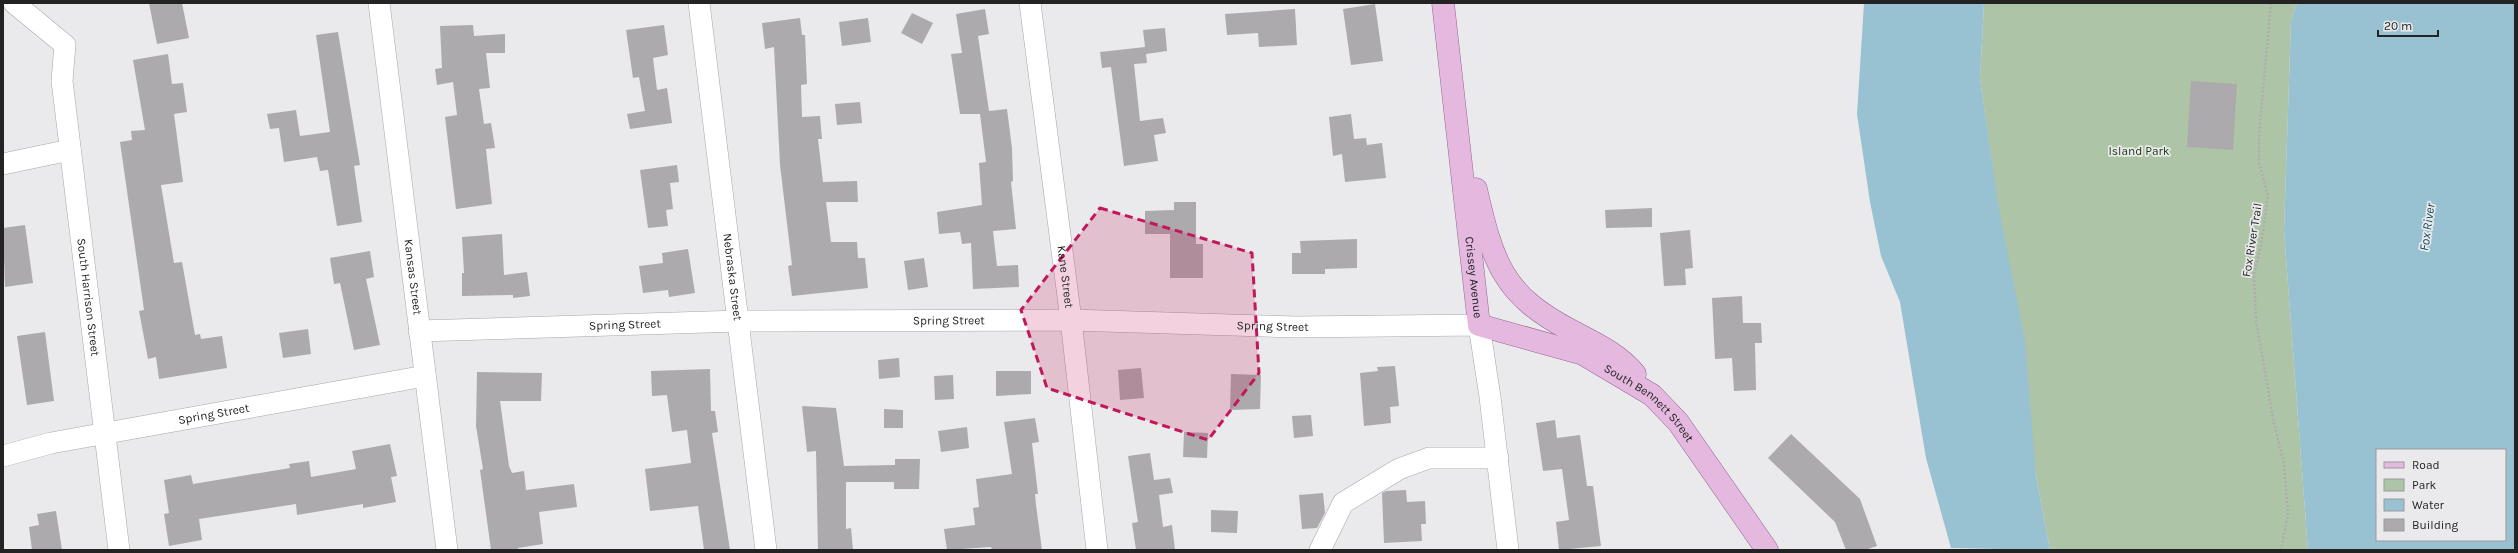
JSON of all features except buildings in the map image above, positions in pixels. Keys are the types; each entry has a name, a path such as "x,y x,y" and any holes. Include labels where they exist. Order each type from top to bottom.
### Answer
{"main road":[{"name":"Crissey Avenue","path":"1444,3 1479,325"},
{"path":"1455,98 1485,225 1499,267 1517,294 1538,312 1609,350 1632,370 1652,395"},
{"name":"South Bennett Street","path":"1479,325 1583,354 1652,395 1678,422 1767,550"}],"street":[{"name":"South Harrison Street","path":"14,3 65,45 62,81 119,550"},
{"name":"Kansas Street","path":"379,3 447,550"},
{"name":"Nebraska Street","path":"699,3 766,550"},
{"name":"Kane Street","path":"1030,3 1071,320 1097,550"},
{"path":"3,164 70,150"},
{"name":"Spring Street","path":"419,331 739,321 1071,320 1296,327 1479,325"},
{"name":"Crissey Avenue","path":"1479,325 1498,458 1508,550"},
{"name":"Spring Street","path":"3,456 51,443 425,376"},
{"path":"1320,550 1343,503 1399,469 1429,458 1498,458"}],"path":[{"name":"Fox River Trail","path":"2271,3 2259,134 2260,163 2268,196 2262,245 2254,275 2256,320 2274,424 2284,464 2288,514 2281,550"}],"highlighted area":[{"path":"1100,208 1252,253 1259,373 1208,440 1047,388 1021,310"}],"green space":[{"name":"Island Park","path":"1984,3 2297,3 2291,21 2284,231 2308,550 2050,550 2036,476 1980,79"}],"water":[{"path":"1864,3 1984,3 1980,79 1999,209 2025,341 2036,476 2050,550 1951,548 1926,458 1900,302 1881,256 1870,202 1857,114"},
{"name":"Fox River","path":"2297,3 2515,3 2515,550 2308,550 2284,231 2291,21"}]}
